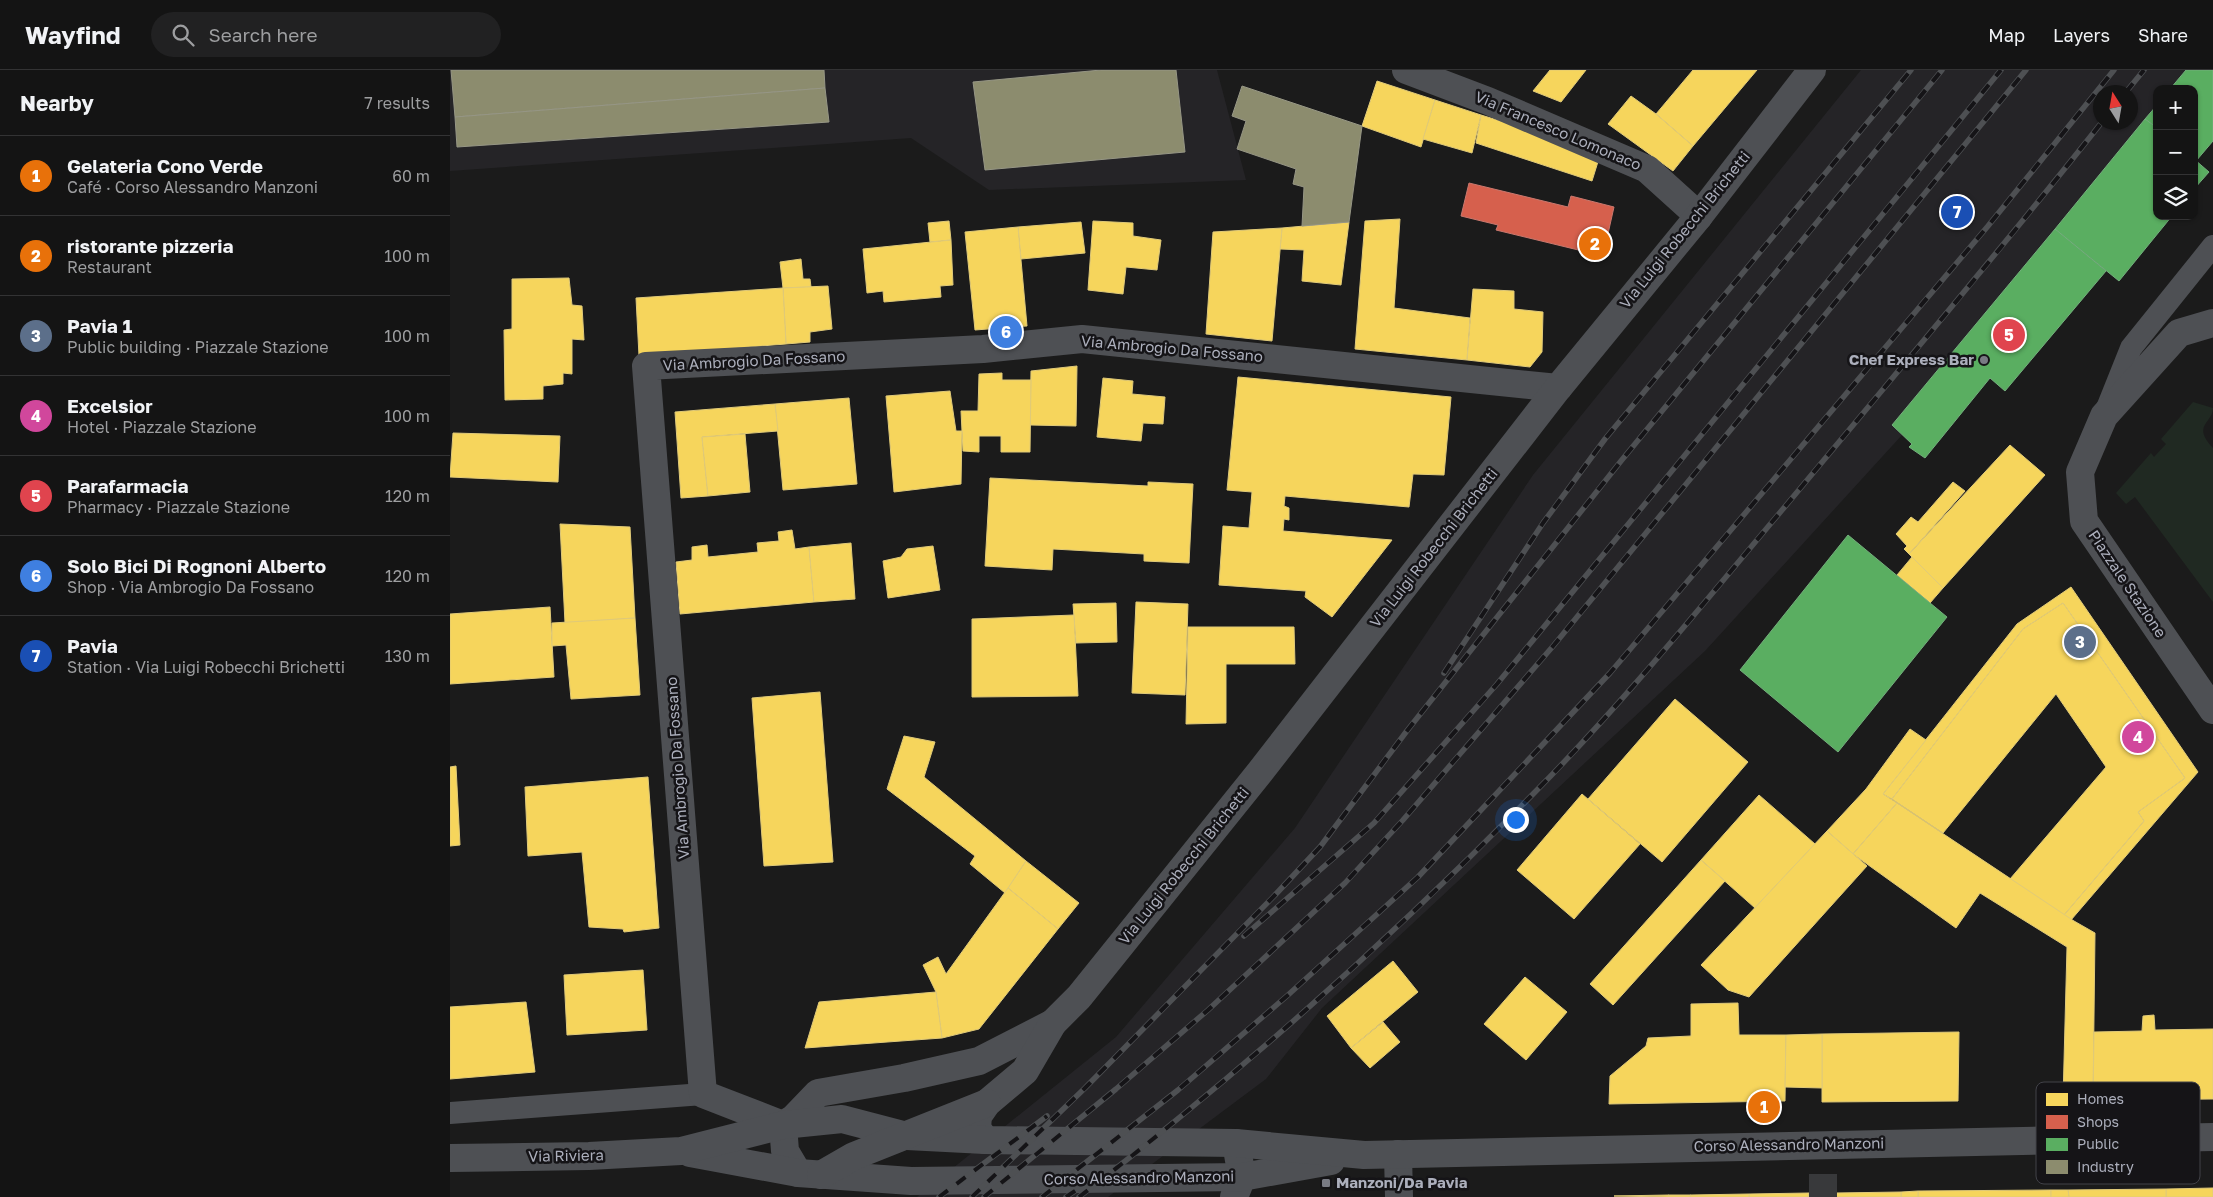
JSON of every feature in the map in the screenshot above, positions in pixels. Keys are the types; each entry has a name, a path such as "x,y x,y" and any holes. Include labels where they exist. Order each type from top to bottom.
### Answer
{"street":[{"name":"Via Francesco Lomonaco","path":"1406,70 1465,80 1647,169 1699,216"},
{"name":"Via Luigi Robecchi Brichetti","path":"985,1140 977,1128 978,1116 987,1103 1024,1071 1053,1023 1079,997 1260,772 1558,388 1699,216 1812,70"},
{"name":"Piazzale Stazione","path":"2213,323 2179,332 2104,416 2080,472 2084,521 2213,710"},
{"name":"Via Ambrogio Da Fossano","path":"704,1094 646,366 984,349 1082,339 1558,388"},
{"name":"Via Luigi Robecchi Brichetti","path":"979,1061 1053,1023"},
{"name":"Via Riviera","path":"783,1125 794,1118 818,1093 904,1078 979,1061"},
{"name":"Via Riviera","path":"704,1094 783,1125"},
{"name":"Via Luigi Robecchi Brichetti","path":"907,1136 987,1103"},
{"name":"Via Riviera","path":"450,1158 589,1156 682,1151 783,1125 842,1119 907,1136 985,1140"},
{"path":"783,1125 785,1152 810,1174"},
{"name":"Via Riviera","path":"810,1174 907,1136"},
{"name":"Corso Alessandro Manzoni","path":"2200,1136 2213,1136"},
{"name":"Corso Alessandro Manzoni","path":"985,1140 1236,1143 1364,1155 2036,1140"},
{"path":"1236,1143 1238,1187"},
{"name":"Via Riviera","path":"682,1151 810,1174 911,1181"},
{"path":"1398,1154 1399,1197"},
{"name":"Corso Alessandro Manzoni","path":"911,1181 1238,1187 1364,1155"}],"lane":[{"path":"2104,416 2131,348 2213,246"},
{"path":"450,1113 704,1094"}],"shaded area":[{"path":"450,70 1217,70 1246,180 989,190 911,138 450,171"},
{"path":"1861,70 2186,70 2173,85 2153,85 2153,110 2138,128 2138,85 2093,85 2093,130 2136,130 1892,425 1902,435 1705,651 1322,1008 1266,1079 1108,1197 917,1197 1116,1037 1295,828 1533,475"},
{"path":"2193,402 2213,408 2203,429 2207,440 2213,448 2213,602 2135,497 2126,504 2116,493 2151,453 2154,457 2166,444 2161,439"}],"building: Homes":[{"path":"1550,70 1586,70 1561,102 1533,91"},
{"path":"1693,70 1757,70 1693,146 1656,114"},
{"path":"1377,81 1435,100 1421,147 1362,126"},
{"path":"1631,96 1656,114 1693,146 1673,171 1608,124"},
{"path":"1435,100 1481,115 1472,153 1423,139"},
{"path":"1481,115 1601,152 1592,181 1476,143"},
{"path":"1400,219 1394,308 1470,318 1467,360 1355,349 1365,221"},
{"path":"949,221 951,240 930,242 928,223"},
{"path":"1093,221 1133,223 1133,236 1161,240 1157,270 1126,267 1123,294 1088,290"},
{"path":"1081,222 1085,253 1021,259 1018,227"},
{"path":"1349,222 1341,285 1302,281 1304,250 1280,249 1282,228"},
{"path":"1018,227 1027,326 975,330 965,232"},
{"path":"1282,228 1272,341 1206,334 1213,232"},
{"path":"951,240 953,285 940,286 941,297 884,302 883,291 867,293 863,249"},
{"path":"801,259 803,279 810,279 811,287 783,288 780,262"},
{"path":"569,278 572,305 582,306 584,340 572,339 572,374 563,373 563,384 543,386 543,399 505,400 504,330 512,329 512,279"},
{"path":"828,286 832,329 810,332 810,342 786,344 783,288"},
{"path":"783,288 786,344 639,356 636,298"},
{"path":"1473,289 1514,291 1514,309 1543,312 1542,352 1530,367 1467,360"},
{"path":"1077,366 1076,426 1030,425 1031,371"},
{"path":"1002,373 1002,380 1031,380 1030,452 1001,452 1001,436 979,436 979,452 963,451 961,411 978,411 979,374"},
{"path":"1238,377 1451,397 1444,475 1413,474 1409,507 1285,496 1284,506 1289,508 1289,520 1284,519 1283,531 1392,540 1332,617 1305,597 1306,591 1219,585 1223,526 1249,528 1252,492 1227,490"},
{"path":"1103,378 1133,381 1132,394 1165,397 1163,424 1143,423 1141,441 1097,437"},
{"path":"950,391 956,431 962,431 961,484 894,492 886,396"},
{"path":"849,398 857,484 783,490 775,404"},
{"path":"775,404 778,431 702,437 708,496 681,498 675,412"},
{"path":"453,433 560,436 558,482 450,477"},
{"path":"745,434 750,492 708,496 702,437"},
{"path":"2010,445 2045,475 1943,588 1909,554"},
{"path":"990,478 1148,486 1148,482 1193,484 1189,563 1144,561 1144,554 1053,549 1052,570 985,566"},
{"path":"1953,482 1965,491 1909,554 1904,549 1907,546 1896,534 1911,517 1918,522"},
{"path":"560,524 630,527 635,618 565,623"},
{"path":"792,530 795,549 809,547 814,602 680,614 676,562 692,560 692,547 707,545 708,557 758,552 757,543 779,541 778,532"},
{"path":"851,543 855,599 814,602 809,547"},
{"path":"933,546 940,590 888,598 883,561 901,557 907,549"},
{"path":"1912,557 1943,588 1930,603 1897,575"},
{"path":"2071,587 2198,772 2071,920 2064,915 2144,821 2138,812 2185,778 2063,603 2023,629 1892,799 1883,794 2017,624"},
{"path":"1136,602 1188,604 1185,695 1132,693"},
{"path":"1116,603 1117,642 1076,643 1073,604"},
{"path":"2063,603 2185,778 2138,812 2144,821 2064,915 2010,879 2106,767 2056,694 1943,833 1892,799 2023,629"},
{"path":"550,607 554,677 450,684 450,614"},
{"path":"1074,615 1078,696 972,697 972,619"},
{"path":"635,618 640,695 571,699 566,645 552,646 552,623"},
{"path":"1188,627 1294,627 1295,664 1226,664 1226,723 1186,724"},
{"path":"820,692 833,862 764,866 752,698"},
{"path":"1675,699 1748,762 1662,862 1588,799"},
{"path":"1910,729 1926,740 1883,794 1897,803 1853,854 1827,831 1866,789"},
{"path":"904,736 935,742 924,777 1026,861 1005,893 970,864 975,856 887,789"},
{"path":"456,766 460,845 450,846 450,767"},
{"path":"648,777 659,928 624,932 623,929 589,927 582,852 528,856 525,787"},
{"path":"1582,794 1640,844 1574,919 1517,870"},
{"path":"1759,795 1815,844 1755,908 1701,860"},
{"path":"1897,803 2095,933 2093,1082 2063,1082 2067,947 1980,893 1956,928 1853,854"},
{"path":"1827,831 1867,866 1749,997 1728,990 1701,965"},
{"path":"1701,860 1725,881 1613,1005 1590,984"},
{"path":"1026,861 1079,903 1058,929 1008,888"},
{"path":"1008,888 1058,929 979,1029 942,1038 936,992 923,965 938,957 946,974"},
{"path":"1393,961 1418,992 1351,1048 1327,1016"},
{"path":"643,970 647,1030 567,1035 564,975"},
{"path":"1525,977 1567,1012 1526,1060 1484,1024"},
{"path":"936,992 942,1038 805,1048 819,1002"},
{"path":"526,1002 535,1072 450,1079 450,1007"},
{"path":"1738,1003 1739,1035 1786,1035 1785,1101 1609,1104 1610,1076 1646,1046 1648,1038 1691,1036 1691,1004"},
{"path":"2154,1015 2155,1030 2213,1029 2213,1099 2200,1099 2200,1082 2093,1082 2094,1032 2142,1031 2143,1016"},
{"path":"1383,1022 1400,1042 1370,1068 1351,1048"},
{"path":"1959,1032 1958,1101 1822,1102 1822,1034"},
{"path":"1822,1034 1822,1088 1785,1087 1786,1035"},
{"path":"2213,1188 2213,1197 2166,1197 2166,1189"},
{"path":"2166,1189 2166,1197 2069,1197 2068,1190"},
{"path":"2051,1190 2051,1197 1918,1197 1918,1191"},
{"path":"2051,1190 2068,1190 2069,1197 2051,1197"},
{"path":"1918,1191 1918,1197 1901,1197 1901,1192"},
{"path":"1901,1192 1901,1197 1836,1197 1835,1193"},
{"path":"1809,1193 1808,1197 1749,1197 1749,1194"},
{"path":"1809,1193 1835,1193 1836,1197 1808,1197"},
{"path":"1749,1194 1749,1197 1690,1197 1690,1195"},
{"path":"1669,1195 1669,1197 1614,1196"},
{"path":"1669,1195 1690,1195 1690,1197 1669,1197"}],"building: Shops":[{"path":"1469,183 1568,207 1571,196 1614,207 1603,256 1496,230 1498,225 1461,216"}],"building: Public":[{"path":"2186,70 2213,70 2213,141 2198,159 2198,85 2173,85"},
{"path":"2153,110 2153,125 2145,119"},
{"path":"2145,119 2153,125 2153,220 2169,220 2119,281 2055,229 2136,130 2138,130"},
{"path":"2198,162 2209,172 2198,184"},
{"path":"2055,229 2106,271 2005,391 1990,378 1925,458 1909,447 1912,444 1892,425"},
{"path":"1848,535 1947,617 1838,752 1740,670"}],"building: Industry":[{"path":"451,70 824,70 825,88 455,117"},
{"path":"1101,70 1176,70 1185,152 985,170 973,82"},
{"path":"1242,86 1362,126 1349,222 1302,226 1304,187 1293,184 1296,169 1237,149 1246,121 1232,116"},
{"path":"825,88 829,122 457,147 455,117"}],"tunnel":[{"path":"1823,1174 1823,1197"}],"railway":[{"path":"1444,673 1543,523 1605,439 1911,70"},
{"path":"972,1197 1085,1088 1320,847 1406,732 1621,461 1942,70"},
{"path":"1244,936 1374,823 1497,684 2001,70"},
{"path":"984,1197 1116,1089 1208,1010 1345,883 1403,820 1554,645 2026,70"},
{"path":"1042,1197 1178,1090 1288,995 1418,877 1610,673 1988,226 2114,70"},
{"path":"2132,85 2144,70"},
{"path":"1079,1197 1199,1102 1315,1002 1428,898 1570,756 1696,613 1946,314 2096,130"},
{"path":"939,1197 1047,1116"},
{"path":"1066,1197 1084,1185"}],"place":[{"name":"Pavia","path":"1957,212"},
{"name":"ristorante pizzeria","path":"1595,244"},
{"name":"Solo Bici Di Rognoni Alberto","path":"1006,332"},
{"name":"Parafarmacia","path":"2009,335"},
{"name":"Chef Express Bar","path":"1984,360"},
{"name":"Pavia 1","path":"2080,642"},
{"name":"Excelsior","path":"2138,737"},
{"name":"Gelateria Cono Verde","path":"1764,1107"},
{"name":"Manzoni/Da Pavia","path":"1326,1183"}]}
